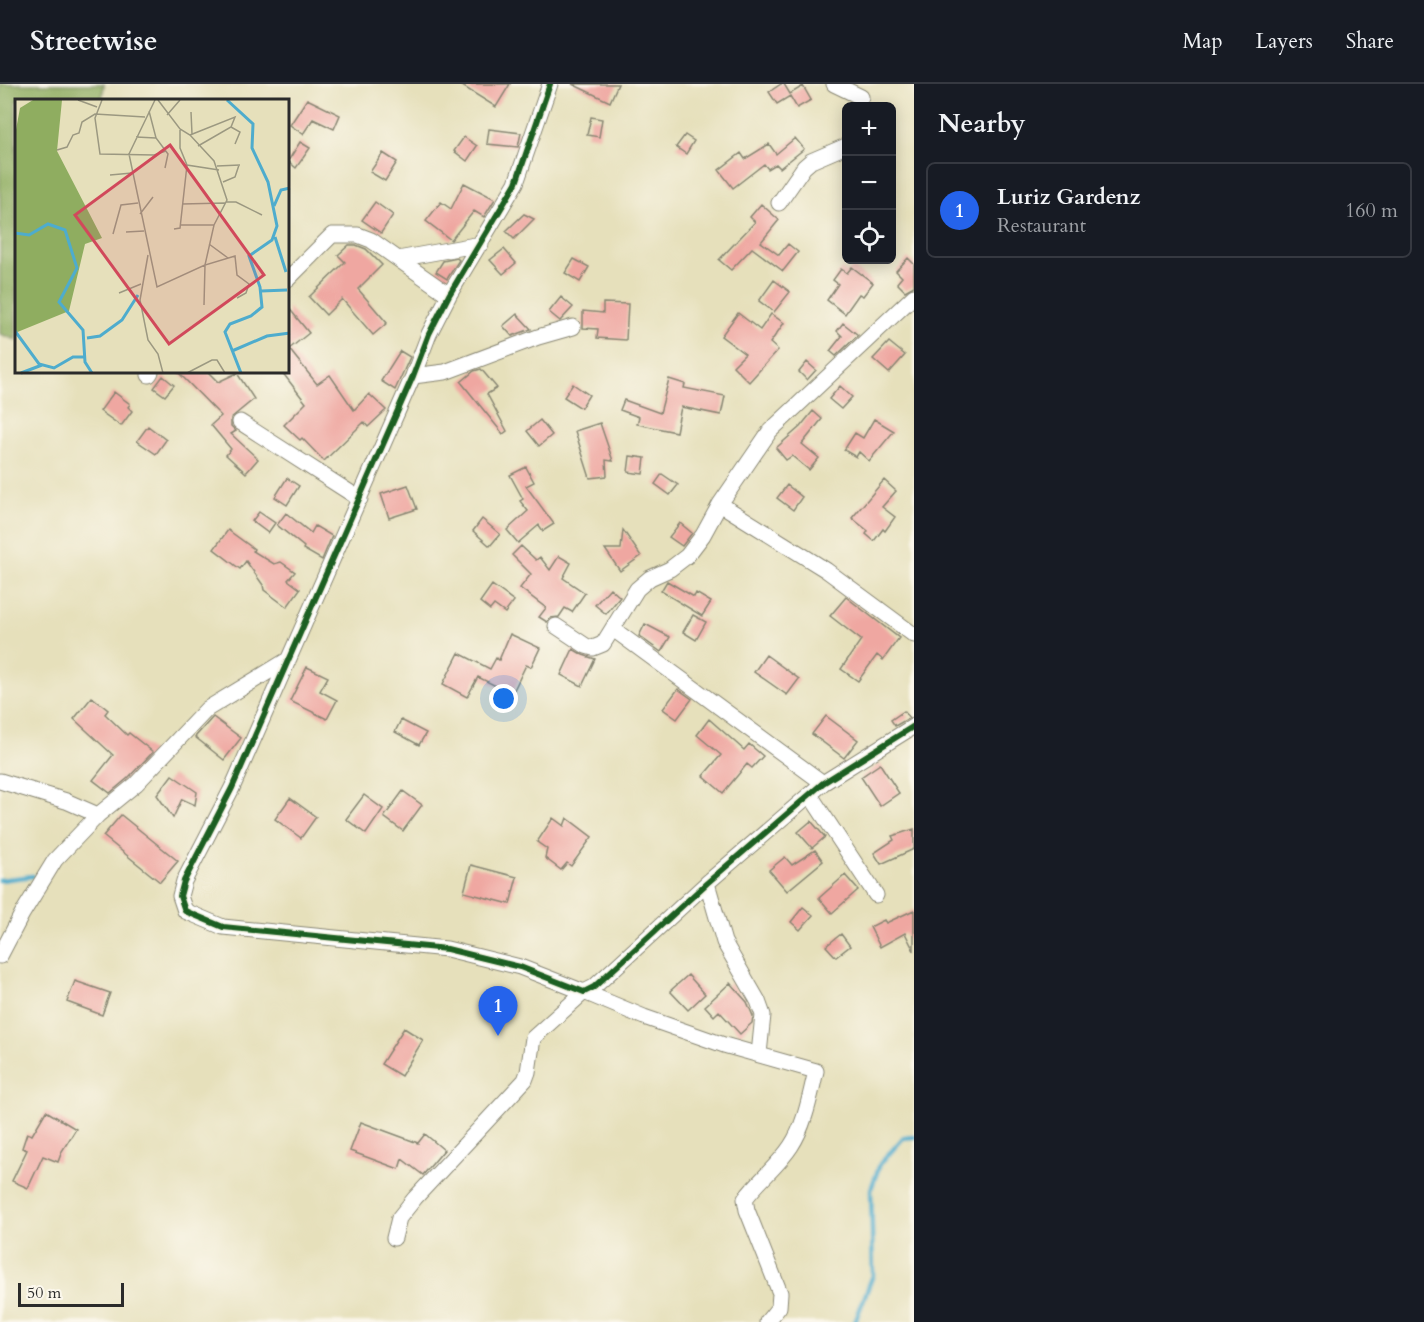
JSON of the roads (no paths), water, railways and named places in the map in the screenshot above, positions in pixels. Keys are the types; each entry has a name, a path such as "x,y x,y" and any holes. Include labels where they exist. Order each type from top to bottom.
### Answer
{"street":[{"path":"550,84 516,183 449,295 429,334 360,499 286,661 232,788 184,881 180,896 185,911 223,927 447,949 520,967 654,1021 753,1054 816,1071 807,1109 792,1144 777,1165 756,1184 745,1199 747,1210 780,1293 779,1307 767,1322"},
{"path":"834,84 862,96"},
{"path":"779,203 804,167 811,161 842,148"},
{"path":"290,277 332,235 358,235 371,240 449,295"},
{"path":"398,258 481,244"},
{"path":"556,626 586,646 593,648 603,645 637,589 650,578 670,569 687,556 703,535 720,504 770,430 914,296"},
{"path":"413,376 445,372 538,337 573,327"},
{"path":"240,422 360,499"},
{"path":"720,504 826,570 914,634"},
{"path":"613,629 823,783"},
{"path":"0,956 55,860 98,815 136,784 207,709 286,661"},
{"path":"394,1238 399,1218 415,1198 525,1080 534,1038 540,1030 584,992 594,987 707,883 823,783 914,726"},
{"path":"0,781 66,801 98,815"},
{"path":"810,795 876,895"},
{"path":"707,883 724,942 758,1001 763,1015 759,1054"}],"waterway":[{"path":"0,880 33,876"},
{"path":"855,1322 873,1275 871,1189 880,1164 903,1138 914,1137"}],"place":[{"name":"Luriz Gardenz","path":"498,1036"}]}
